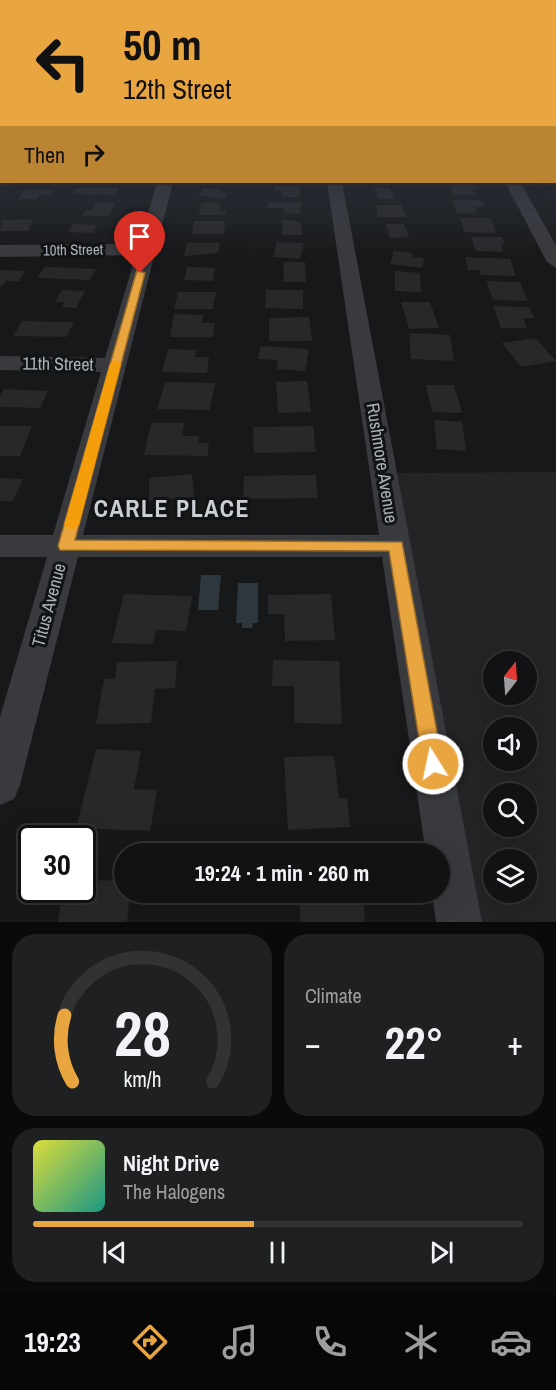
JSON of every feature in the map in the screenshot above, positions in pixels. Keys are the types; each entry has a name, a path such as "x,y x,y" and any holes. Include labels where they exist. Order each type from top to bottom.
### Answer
{"street":[{"name":"Titus Avenue","path":"0,785 165,183"},
{"name":"Rushmore Avenue","path":"335,183 459,922"},
{"path":"513,183 556,262"},
{"name":"10th Street","path":"0,251 147,249"},
{"name":"11th Street","path":"0,363 115,365"},
{"path":"0,546 396,546"}],"shaded area":[{"path":"556,472 556,922 459,922 450,868 450,843 446,843 384,473"},
{"path":"201,575 221,575 218,610 198,610"},
{"path":"238,583 258,583 258,623 253,623 252,628 242,628 242,623 236,623"}],"building":[{"path":"449,183 476,183 479,189 472,189 475,195 454,195"},
{"path":"274,186 299,186 300,197 283,197 282,190 274,191"},
{"path":"77,188 118,188 115,195 73,194"},
{"path":"203,188 220,189 218,193 227,193 225,198 198,196"},
{"path":"374,188 390,188 394,199 378,199"},
{"path":"24,189 54,190 50,195 40,195 37,199 18,199"},
{"path":"453,200 482,200 485,207 475,207 477,213 457,213"},
{"path":"268,202 301,203 300,214 284,213 284,208 267,208"},
{"path":"95,203 115,203 110,216 82,216 85,210 92,210"},
{"path":"201,203 220,203 219,211 226,211 225,215 199,215"},
{"path":"376,205 402,205 406,217 378,217"},
{"path":"460,218 491,218 496,233 464,232"},
{"path":"33,219 28,231 0,231 2,220"},
{"path":"282,219 301,222 302,235 283,235"},
{"path":"194,221 225,221 224,234 192,234"},
{"path":"73,224 98,225 93,233 68,232"},
{"path":"386,224 404,224 409,237 390,238"},
{"path":"471,237 502,237 505,244 501,243 504,252 476,251"},
{"path":"277,242 304,243 300,259 273,257"},
{"path":"187,243 220,243 218,253 184,256"},
{"path":"394,251 413,253 412,257 424,258 422,268 390,264"},
{"path":"465,257 510,259 516,276 481,275 479,270 468,270"},
{"path":"283,262 305,262 306,282 284,282"},
{"path":"45,267 96,269 90,280 37,278"},
{"path":"187,267 215,268 213,281 184,280"},
{"path":"0,270 25,271 19,281 6,281 0,287"},
{"path":"395,271 420,273 421,292 395,291"},
{"path":"486,281 520,282 528,301 493,300"},
{"path":"62,290 85,291 76,308 62,307 65,302 55,302"},
{"path":"266,290 303,290 303,309 265,308"},
{"path":"178,292 216,292 213,309 174,309"},
{"path":"401,302 430,302 439,328 409,329"},
{"path":"493,306 529,307 534,318 523,318 527,328 501,328"},
{"path":"174,314 203,315 202,323 215,323 213,337 170,337"},
{"path":"309,317 312,341 269,341 269,318"},
{"path":"22,321 74,322 66,337 13,336"},
{"path":"409,333 450,335 454,361 411,359"},
{"path":"535,338 556,361 521,367 502,343"},
{"path":"261,346 309,349 305,371 277,369 278,360 258,359"},
{"path":"168,349 196,350 195,357 209,357 207,373 162,372"},
{"path":"307,381 311,412 278,413 276,382"},
{"path":"165,382 215,383 210,410 157,409"},
{"path":"426,385 454,385 462,413 432,412"},
{"path":"4,389 48,391 40,408 0,407 0,397"},
{"path":"434,420 462,422 466,451 437,449"},
{"path":"151,423 184,423 182,436 199,436 198,443 209,443 208,456 144,455"},
{"path":"0,426 32,426 20,456 0,456"},
{"path":"313,426 316,452 254,453 253,427"},
{"path":"192,474 194,497 149,501 149,478"},
{"path":"316,475 318,498 243,499 244,476"},
{"path":"0,478 23,479 13,501 0,501"},
{"path":"124,594 192,596 186,631 156,630 153,644 112,643"},
{"path":"331,594 335,640 285,641 284,614 268,614 268,595"},
{"path":"273,660 339,661 342,724 294,723 294,686 272,686"},
{"path":"177,661 175,688 155,689 151,723 96,724 104,679 115,678 117,662"},
{"path":"96,749 141,751 134,789 157,790 150,831 96,829 96,825 77,825"},
{"path":"334,756 339,798 347,798 350,827 288,830 284,757"},
{"path":"114,880 114,903 129,903 127,922 58,922 61,903 96,903 96,881"},
{"path":"300,903 364,903 365,922 300,922"}],"slow traffic":[{"path":"71,525 115,364"}],"district":[{"name":"CARLE PLACE","path":"172,509"}],"route":[{"path":"140,273 66,546 396,546 433,764"}]}
